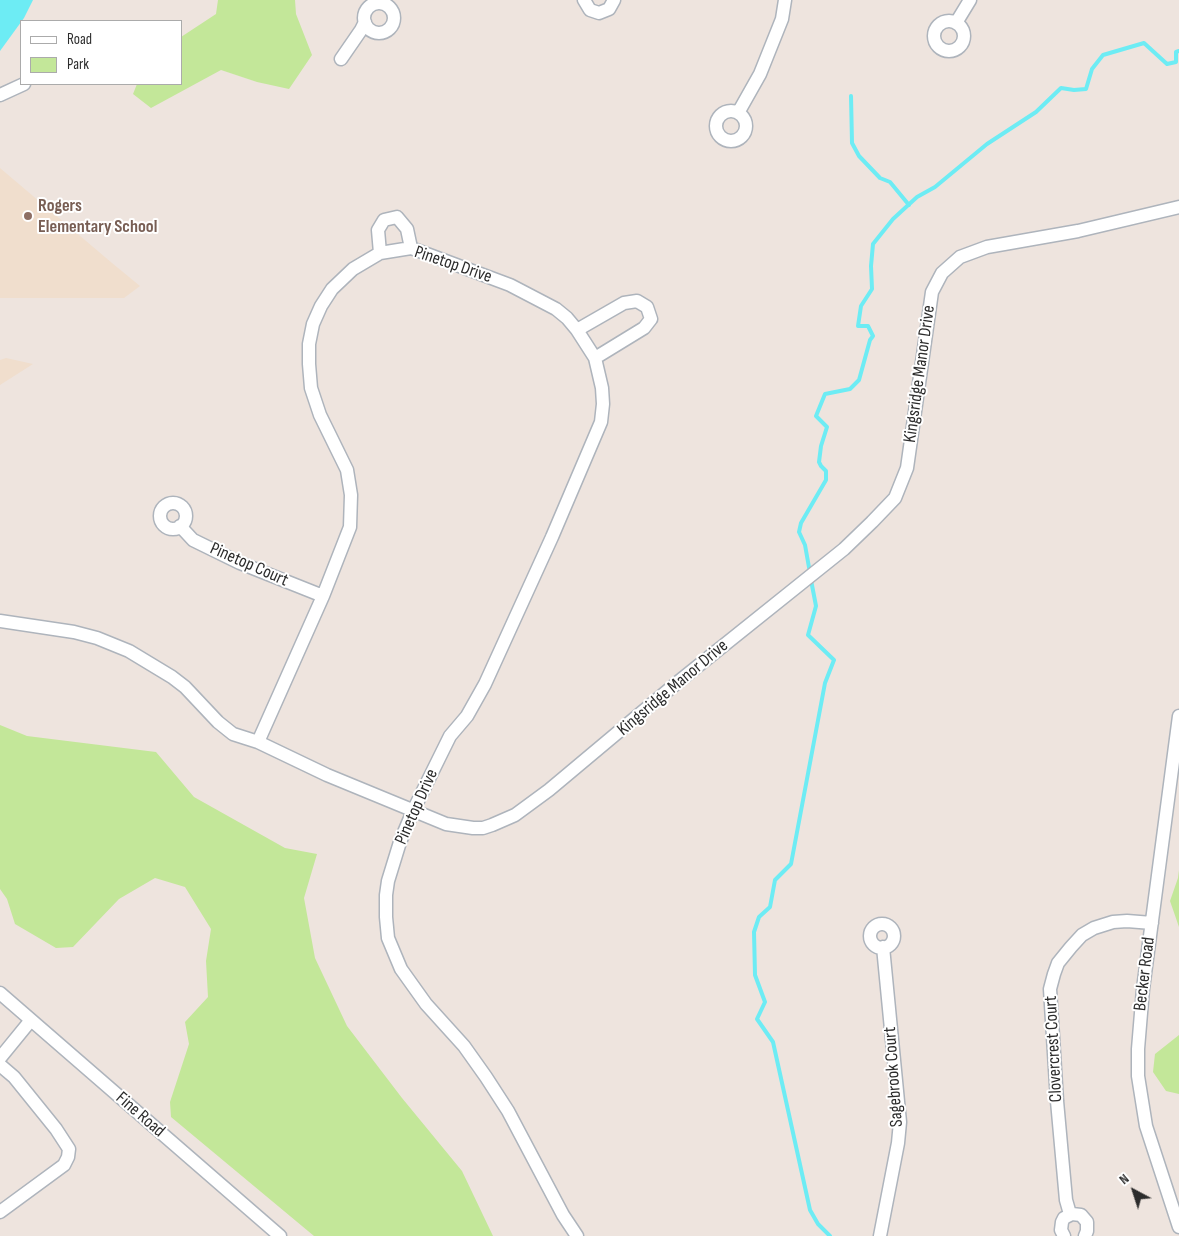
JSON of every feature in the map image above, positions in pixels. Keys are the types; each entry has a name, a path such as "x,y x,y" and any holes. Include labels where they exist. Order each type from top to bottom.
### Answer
{"street":[{"path":"584,0 590,10 599,13 608,9 614,0"},
{"path":"738,113 760,74 782,19 785,0"},
{"path":"956,23 970,0"},
{"path":"341,58 361,30 365,22 365,12 369,3 387,4 393,12 394,21 389,30 380,33 371,30 365,22"},
{"path":"0,95 22,85"},
{"name":"Kingsridge Manor Drive","path":"0,621 74,632 97,638 129,651 185,687 218,722 233,734 258,742 327,775 446,824 473,828 492,826 515,815 549,790 817,569 844,549 894,498 907,468 932,292 942,273 960,257 987,247 1078,231 1179,206"},
{"path":"380,253 378,230 384,220 397,217 407,229 411,248"},
{"name":"Pinetop Drive","path":"258,742 323,596 350,527 351,495 346,470 320,415 311,388 309,344 313,324 321,306 332,289 353,269 380,253 411,248 510,285 556,309 577,330 595,358 602,388 601,422 552,537 485,684 467,716 450,736 413,811 400,842 388,880 386,895 388,938 401,969 426,1004 464,1046 486,1077 508,1111 563,1215 578,1236"},
{"path":"577,330 624,303 637,301 647,307 651,319 644,328 595,358"},
{"name":"Pinetop Court","path":"180,526 193,540 240,564 323,596"},
{"name":"Becker Road","path":"1179,716 1139,1023 1138,1076 1146,1126 1179,1228"},
{"name":"Clovercrest Court","path":"1064,1236 1060,1226 1064,1218 1070,1214 1066,1200 1057,1101 1050,989 1054,974 1058,963 1070,947 1094,928 1113,922 1152,923"},
{"name":"Sagebrook Court","path":"880,1236 898,1143 900,1122 883,948"},
{"name":"Fine Road","path":"0,993 280,1236"},
{"path":"0,1058 31,1020"},
{"path":"0,1065 14,1077 69,1148 68,1157 64,1165 0,1212"},
{"path":"1070,1214 1077,1214 1085,1218 1088,1227 1085,1236"}],"shaded area":[{"name":"Rogers Elementary School","path":"0,168 140,286 124,298 0,298"},
{"path":"6,358 33,364 0,385 0,360"}],"green space":[{"path":"218,0 295,0 296,14 312,55 289,89 257,82 221,70 151,108 133,94 137,85 182,85 182,36 216,14"},
{"path":"0,725 27,736 156,752 194,797 285,848 317,854 304,898 315,958 347,1026 402,1098 462,1171 493,1236 314,1236 171,1117 170,1102 189,1044 185,1022 208,997 206,961 211,929 185,887 155,878 119,899 73,947 56,948 15,924 7,899 0,889"},
{"path":"1179,870 1179,927 1170,901"},
{"path":"1179,1035 1179,1094 1166,1091 1153,1072 1155,1054"}],"water":[{"path":"0,0 33,0 24,18 20,20 20,24 0,51"}],"waterway":[{"path":"810,573 805,545 799,532 801,523 826,480 826,471 819,462 821,446 827,427 816,416 825,394 850,389 859,380 870,340 873,336 868,326 858,326 861,306 872,289 871,266 873,244 893,219 917,197 935,187 987,144 1036,112 1061,88 1086,89 1092,69 1103,55 1144,43 1167,64 1176,62 1176,52 1179,51"},
{"path":"851,96 852,143 859,156 880,178 890,182 909,205"},
{"path":"811,580 816,606 808,635 834,660 825,683 791,864 775,880 770,907 759,917 754,932 755,975 765,1002 757,1019 773,1042 810,1210 818,1224 830,1236"}],"place":[{"name":"Rogers Elementary School","path":"28,216"}]}
